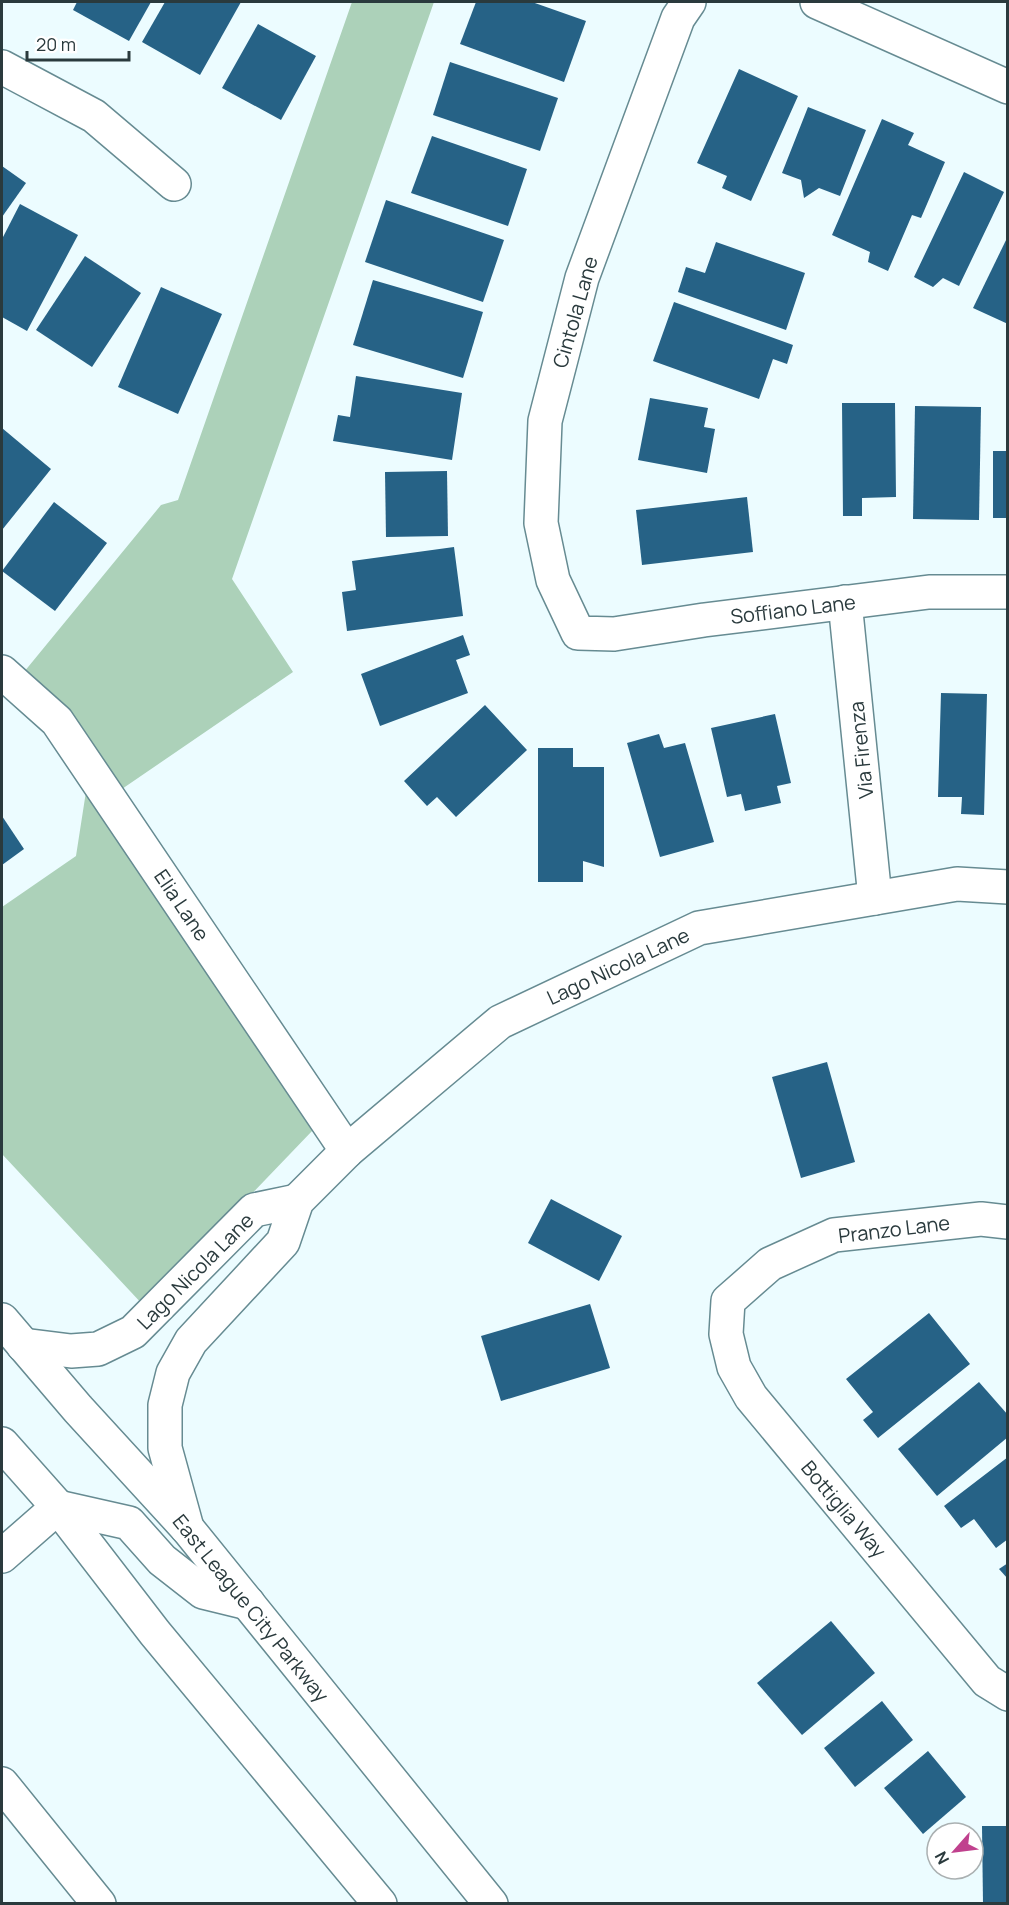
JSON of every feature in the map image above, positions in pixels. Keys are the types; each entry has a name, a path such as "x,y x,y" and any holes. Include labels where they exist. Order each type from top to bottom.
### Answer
{"street":[{"name":"Cintola Lane","path":"578,633 553,580 541,523 545,421 582,278 678,18 690,2"},
{"path":"817,2 1008,87"},
{"path":"2,67 94,116 174,184"},
{"name":"Soffiano Lane","path":"578,633 614,634 704,620 930,592 1008,592"},
{"name":"Via Firenza","path":"845,602 875,898"},
{"name":"Elia Lane","path":"2,672 57,721 347,1151"},
{"name":"Lago Nicola Lane","path":"187,1528 165,1448 165,1405 173,1373 191,1341 283,1242 297,1201 347,1151 500,1022 699,928 957,884 1008,886"},
{"name":"Lago Nicola Lane","path":"23,1345 71,1351 98,1348 133,1332 254,1210 297,1201"},
{"name":"Pranzo Lane","path":"728,1301 770,1264 834,1235 981,1219 1008,1222"},
{"name":"Bottiglia Way","path":"728,1301 726,1334 734,1367 751,1397 987,1681 1008,1694"},
{"name":"East League City Parkway","path":"2,1320 187,1528 491,1904"},
{"path":"2,1444 58,1507 155,1633 381,1904"},
{"path":"2,1556 58,1507"},
{"path":"58,1507 129,1523 162,1560 203,1593 248,1603"},
{"path":"2,1784 99,1904"}],"green space":[{"path":"352,2 434,2 232,579 293,672 119,791 317,1087 337,1105 144,1306 2,1154 2,907 76,856 92,753 24,672 161,505 178,500"}],"building":[{"path":"77,2 151,2 129,41 73,10"},
{"path":"165,2 241,2 200,75 142,42"},
{"path":"476,2 532,2 586,21 564,82 460,44"},
{"path":"258,24 316,56 281,120 222,88"},
{"path":"450,62 558,98 540,151 433,115"},
{"path":"739,69 798,96 751,201 722,188 727,176 697,163"},
{"path":"808,107 866,130 840,196 819,188 804,198 801,180 782,173"},
{"path":"882,119 914,133 908,145 945,162 921,218 912,215 888,271 868,262 870,252 832,235"},
{"path":"432,136 527,169 508,226 411,193"},
{"path":"2,166 26,183 2,217"},
{"path":"964,172 1004,192 959,286 943,278 933,287 914,277"},
{"path":"386,200 504,240 483,302 365,262"},
{"path":"20,204 78,235 27,331 2,317 2,239"},
{"path":"1008,236 1008,324 973,308"},
{"path":"716,242 805,273 786,330 678,292 686,267 705,273"},
{"path":"85,256 141,293 92,367 36,330"},
{"path":"373,280 483,312 463,378 353,345"},
{"path":"161,287 222,314 178,414 118,387"},
{"path":"674,302 793,345 787,364 773,359 759,399 653,361"},
{"path":"356,376 462,393 452,460 333,441 338,415 350,417"},
{"path":"650,398 708,408 704,427 715,429 707,473 638,460"},
{"path":"842,403 895,403 896,497 862,498 862,516 843,516"},
{"path":"915,406 981,407 979,520 913,519"},
{"path":"2,428 51,469 2,530"},
{"path":"993,451 1008,451 1008,518 993,518"},
{"path":"447,471 448,536 386,537 385,472"},
{"path":"747,497 753,552 642,565 636,510"},
{"path":"54,502 107,543 55,611 2,571"},
{"path":"454,547 463,616 347,631 342,592 356,590 352,561"},
{"path":"463,635 470,655 456,660 468,693 380,726 361,674"},
{"path":"941,693 987,694 984,815 961,814 962,797 938,797"},
{"path":"485,705 527,750 456,817 437,797 427,806 404,781"},
{"path":"775,714 791,783 777,786 781,803 745,811 741,794 727,797 711,728"},
{"path":"659,734 664,748 685,743 714,842 660,857 627,743"},
{"path":"538,748 573,748 573,767 604,767 604,867 583,861 583,882 538,882"},
{"path":"2,816 24,849 2,865"},
{"path":"827,1062 855,1162 801,1178 772,1077"},
{"path":"551,1199 622,1236 599,1281 528,1243"},
{"path":"590,1304 610,1368 501,1401 481,1336"},
{"path":"929,1313 970,1364 878,1438 863,1420 873,1412 846,1379"},
{"path":"979,1382 1008,1415 1008,1437 937,1496 898,1449"},
{"path":"1008,1457 1008,1539 996,1548 974,1519 961,1528 944,1506"},
{"path":"1008,1563 1008,1579 999,1569"},
{"path":"831,1621 875,1673 802,1735 757,1683"},
{"path":"882,1701 913,1740 855,1787 824,1748"},
{"path":"928,1751 966,1797 938,1821 925,1821 923,1834 884,1788"},
{"path":"985,1826 1008,1826 1008,1904 983,1904"}]}
